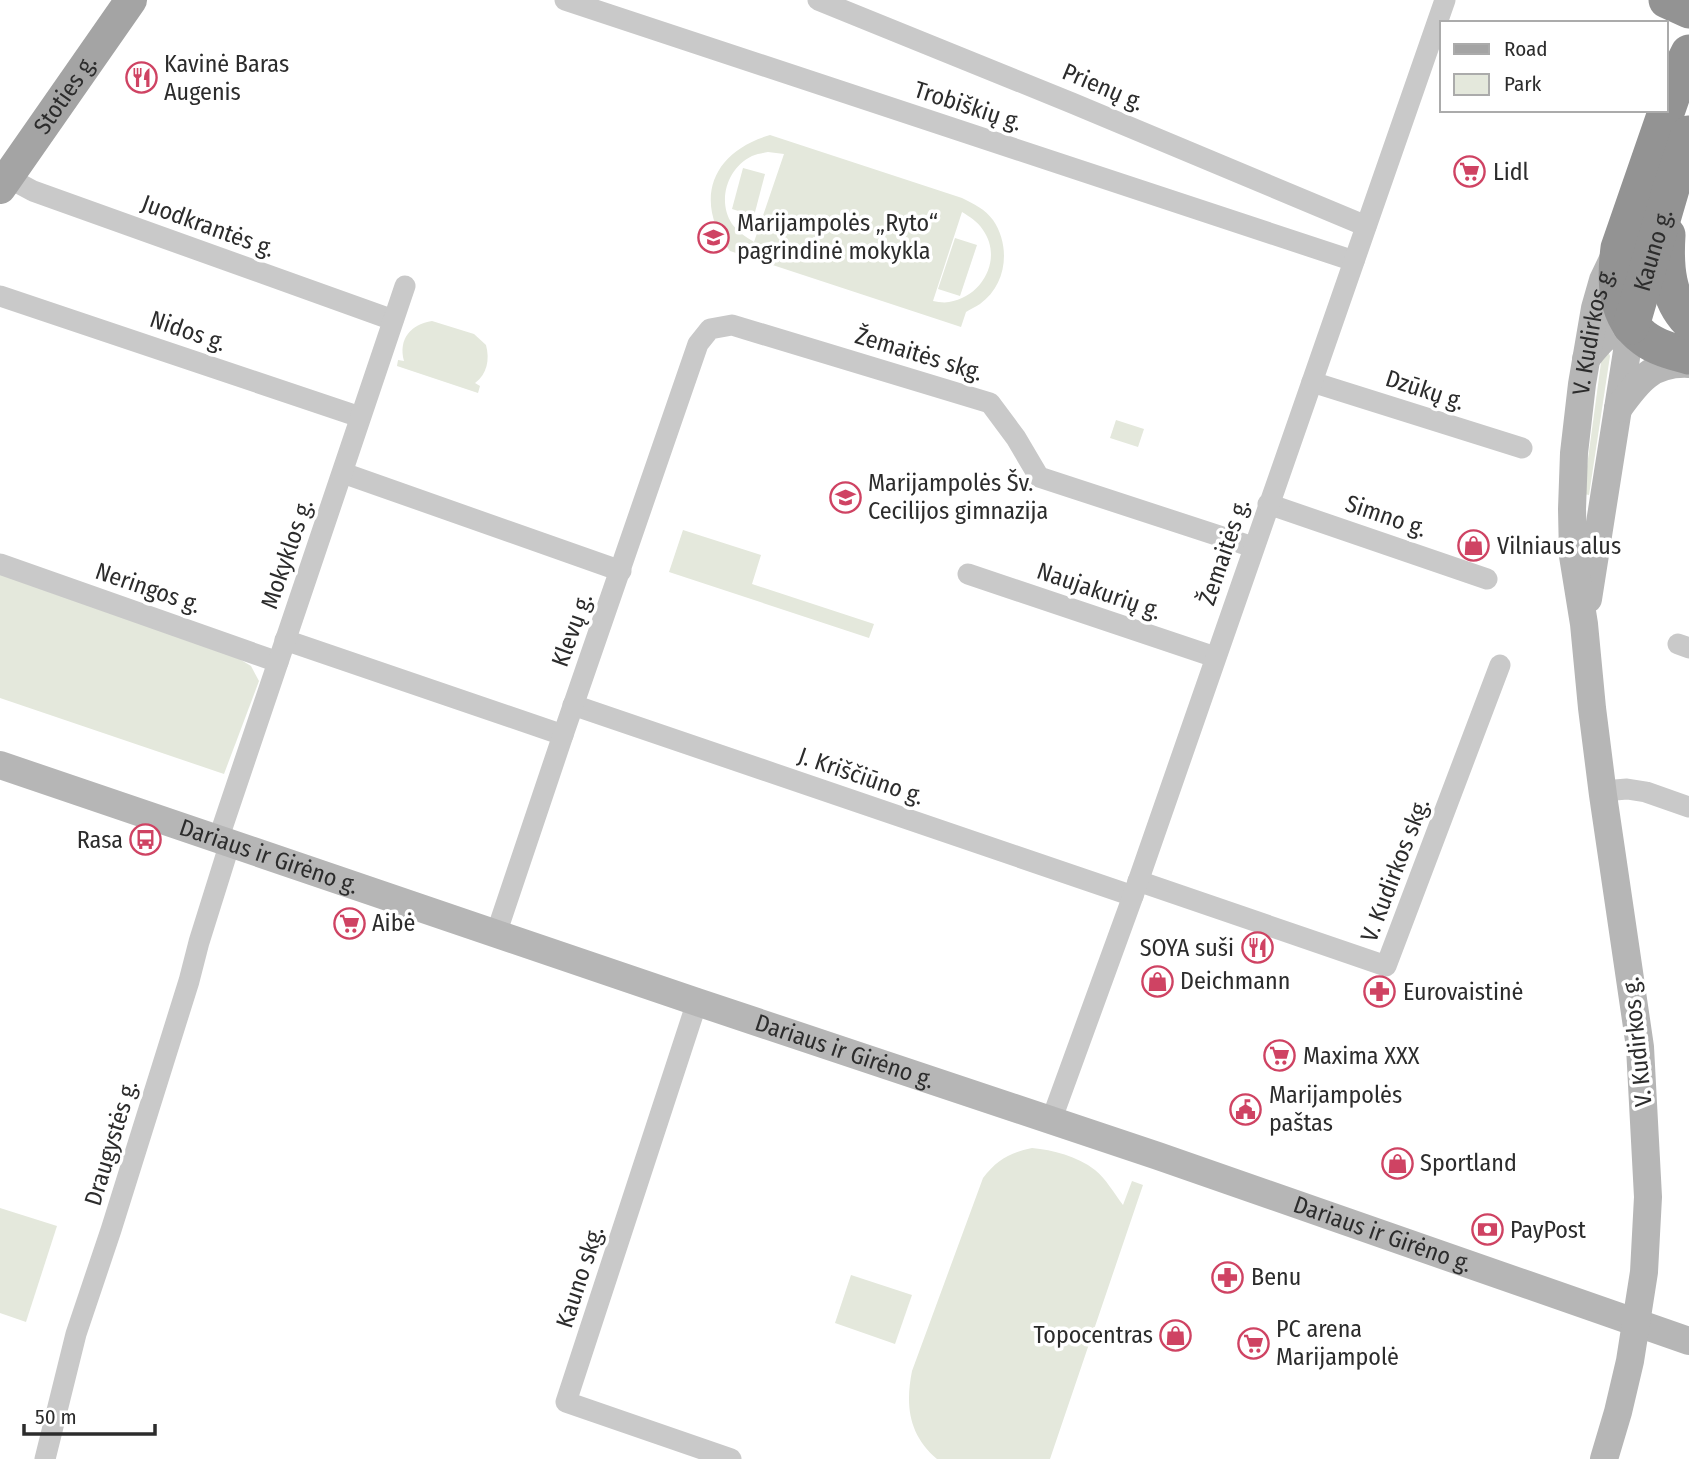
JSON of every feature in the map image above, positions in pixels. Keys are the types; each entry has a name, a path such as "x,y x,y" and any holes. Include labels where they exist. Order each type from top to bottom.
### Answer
{"highway":[{"path":"1667,0 1689,10"},
{"name":"V. Kudirkos g.","path":"1668,107 1689,53"},
{"name":"V. Kudirkos g.","path":"1619,248 1666,112"},
{"name":"Kauno g.","path":"1630,326 1689,134"},
{"path":"1673,182 1667,244 1668,274 1679,311 1689,321"},
{"path":"1619,248 1617,287 1620,303 1630,326 1645,339 1662,348 1689,356"},
{"path":"1630,326 1667,328 1689,335"}],"main road":[{"name":"Stoties g.","path":"4,183 131,0"}],"street":[{"name":"Trobiškių g.","path":"565,0 1354,261"},
{"name":"Prienų g.","path":"818,0 1366,226"},
{"name":"Žemaitės g.","path":"1051,1121 1445,0"},
{"name":"Juodkrantės g.","path":"4,183 393,320"},
{"name":"V. Kudirkos g.","path":"1604,1459 1628,1374 1644,1272 1648,1196 1645,1113 1637,1020 1592,708 1584,624 1573,556 1572,509 1574,453 1595,308 1603,280 1619,248"},
{"name":"Mokyklos g.","path":"224,842 285,640 405,286"},
{"name":"Nidos g.","path":"0,296 360,417"},
{"name":"Žemaitės skg.","path":"698,344 710,329 732,325 990,403 1016,438 1039,477 1253,547"},
{"name":"V. Kudirkos g.","path":"1584,624 1630,326"},
{"path":"1586,359 1602,339 1613,331 1630,326"},
{"name":"Klevų g.","path":"496,934 698,344"},
{"path":"1617,411 1648,373 1676,363 1689,364"},
{"name":"Dzūkų g.","path":"1312,382 1522,448"},
{"path":"342,473 621,570"},
{"name":"Simno g.","path":"1268,503 1487,579"},
{"name":"Neringos g.","path":"0,564 278,662"},
{"name":"Naujakurių g.","path":"968,574 1215,657"},
{"path":"285,640 563,735"},
{"name":"V. Kudirkos skg.","path":"1135,888 1386,966 1500,664"},
{"name":"J. Kriščiūno g.","path":"573,705 1135,888"},
{"name":"Dariaus ir Girėno g.","path":"0,765 1158,1156 1689,1341"},
{"path":"1603,791 1627,789 1646,792 1689,807"},
{"name":"Draugystės g.","path":"45,1459 76,1334 185,994 224,842"},
{"name":"Kauno skg.","path":"697,1002 566,1402 731,1459"}],"green space":[{"path":"770,135 962,198 975,205 993,220 1002,241 1003,265 996,287 980,304 966,312 961,327 730,251 712,214 711,197 714,181 722,166 734,153","holes":["768,152 784,154 754,242 732,224 725,205 725,196 736,168 752,156","962,212 976,222 989,241 990,264 986,275 971,293 949,302 933,301"]},
{"path":"743,168 765,174 754,216 732,209"},
{"path":"955,238 977,245 960,296 938,289"},
{"path":"432,321 474,334 486,345 486,366 475,383 480,386 478,393 397,366 398,360 404,361 403,346 408,334 418,325"},
{"path":"1608,351 1610,356 1589,495 1584,494 1585,481 1602,355"},
{"path":"1116,420 1144,429 1138,447 1110,438"},
{"path":"683,530 761,555 752,584 874,624 869,638 669,572"},
{"path":"0,573 233,655 251,666 259,681 224,774 0,698"},
{"path":"1032,1148 1065,1154 1088,1165 1103,1178 1123,1205 1132,1181 1143,1185 1050,1459 937,1459 920,1440 911,1419 909,1396 912,1371 983,1178 1004,1158"},
{"path":"0,1208 57,1226 26,1322 0,1313"},
{"path":"851,1275 912,1295 895,1344 835,1323"}],"place":[{"name":"Kavinė Baras Augenis","path":"141,78"},
{"name":"Lidl","path":"1470,172"},
{"name":"Marijampolės „Ryto“ pagrindinė mokykla","path":"714,237"},
{"name":"Marijampolės Šv. Cecilijos gimnazija","path":"845,497"},
{"name":"Vilniaus alus","path":"1474,546"},
{"name":"Rasa","path":"146,840"},
{"name":"Aibė","path":"349,923"},
{"name":"SOYA suši","path":"1257,948"},
{"name":"Deichmann","path":"1157,981"},
{"name":"Eurovaistinė","path":"1380,992"},
{"name":"Maxima XXX","path":"1280,1056"},
{"name":"Marijampolės paštas","path":"1246,1109"},
{"name":"Sportland","path":"1397,1163"},
{"name":"PayPost","path":"1487,1230"},
{"name":"Benu","path":"1228,1277"},
{"name":"Topocentras","path":"1176,1335"},
{"name":"PC arena Marijampolė","path":"1253,1343"}]}
